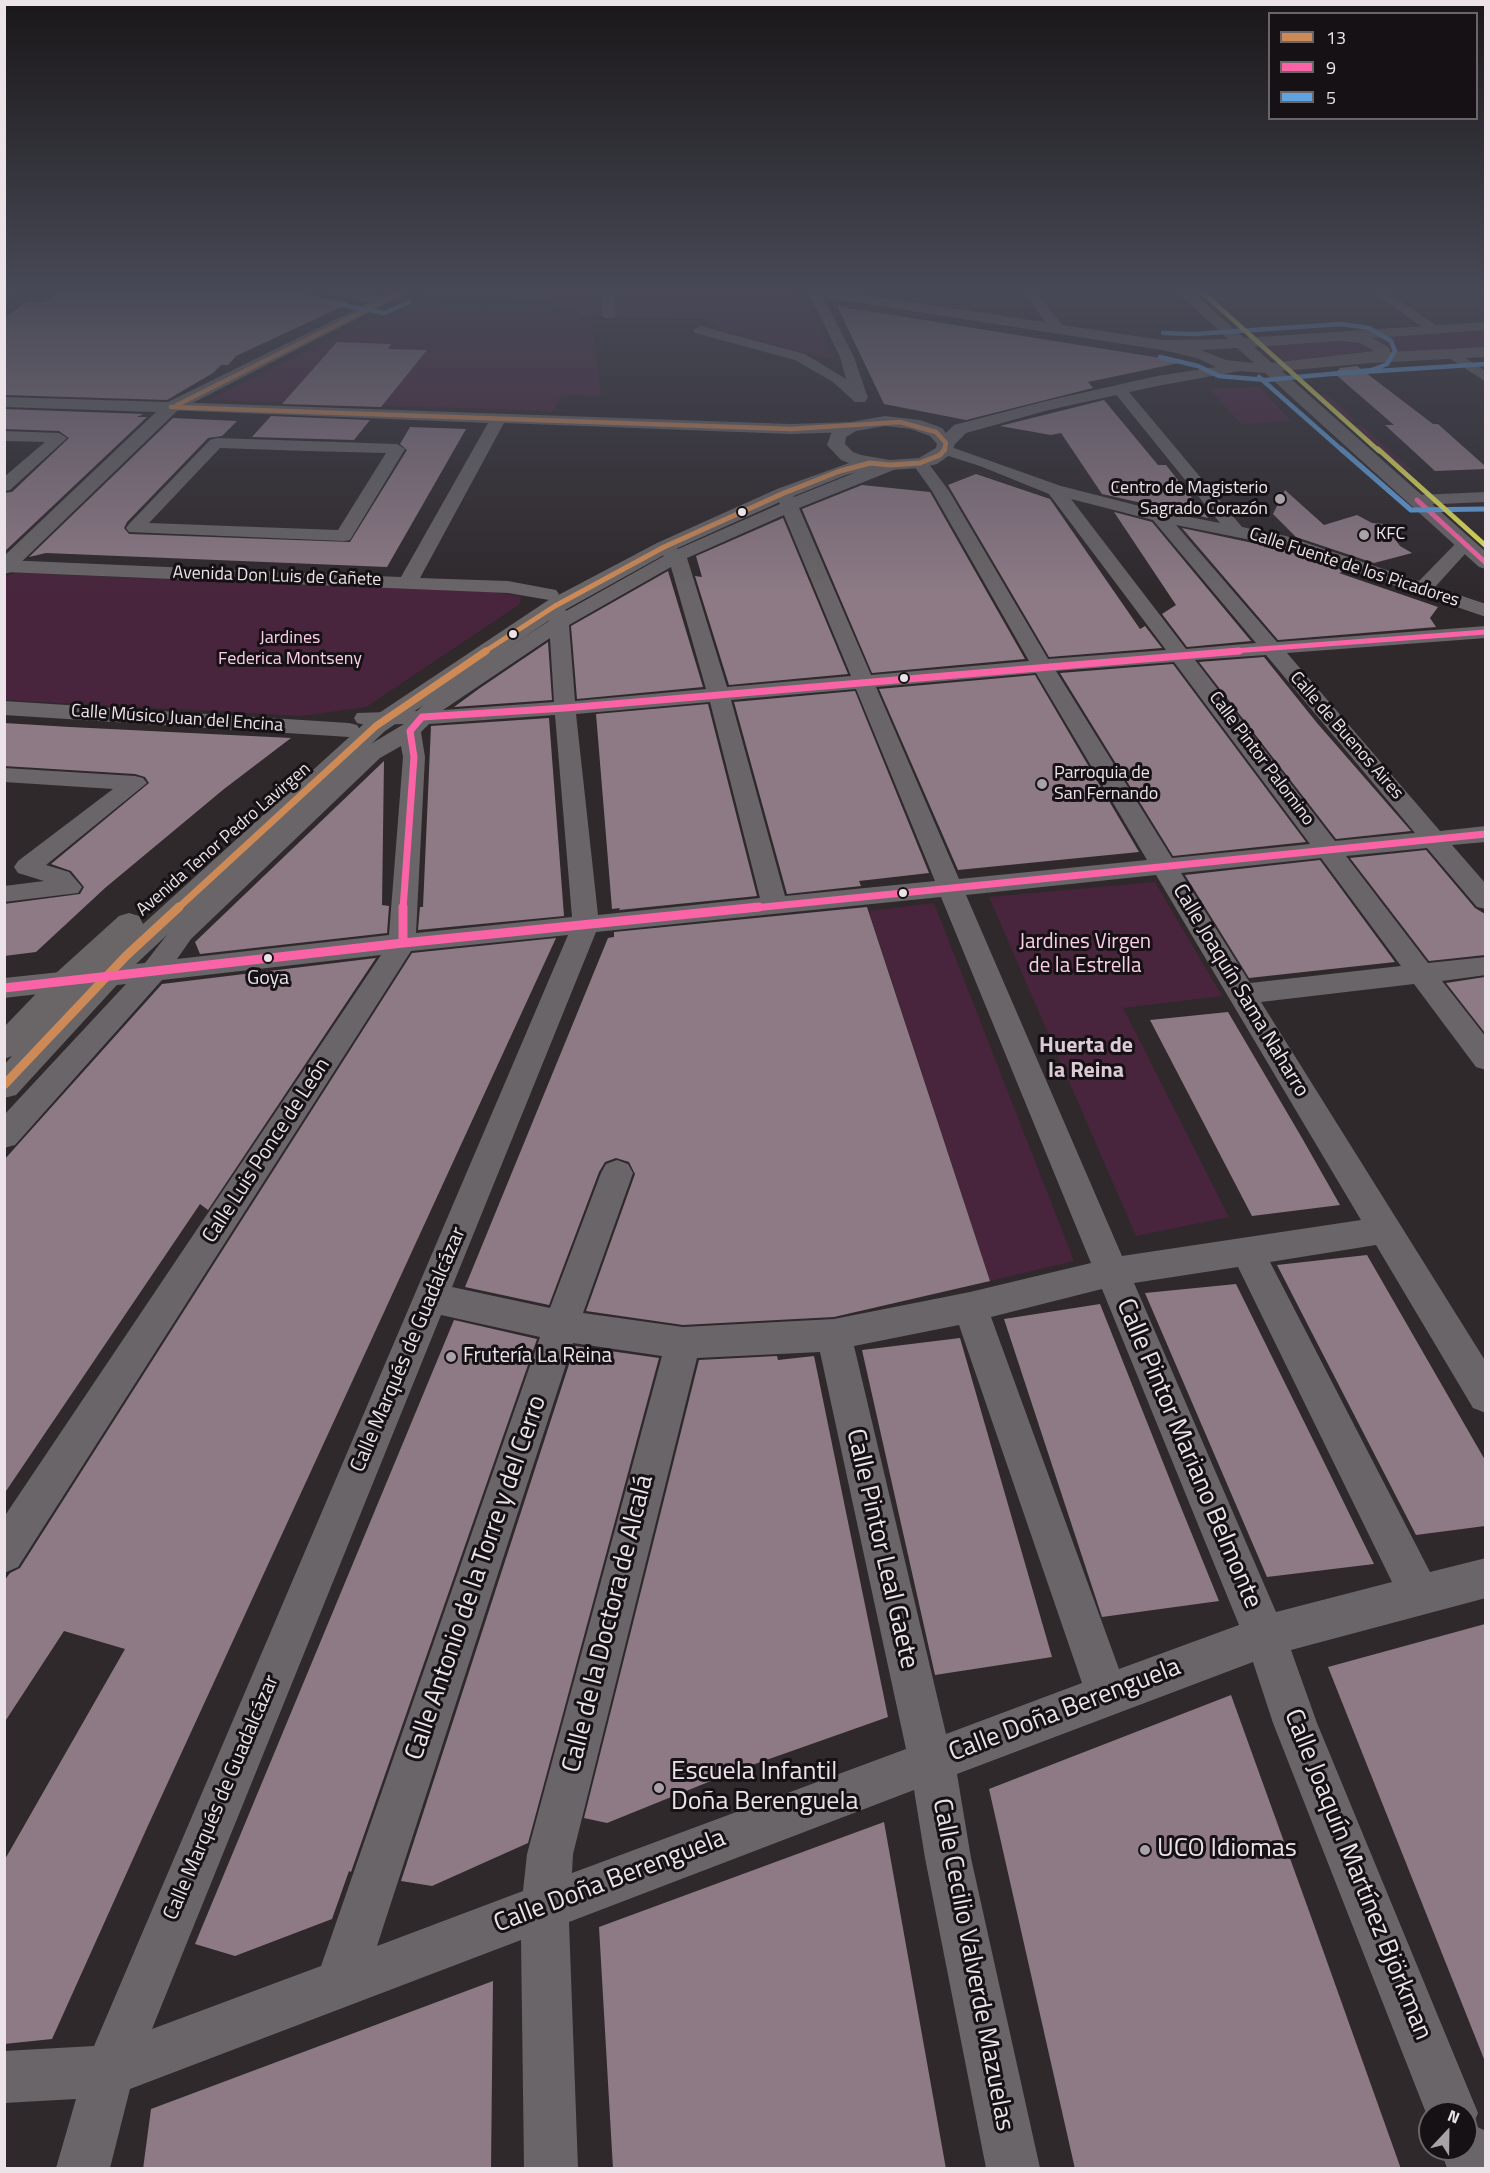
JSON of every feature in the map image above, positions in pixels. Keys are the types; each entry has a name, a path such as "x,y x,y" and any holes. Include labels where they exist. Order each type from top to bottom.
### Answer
{"main road":[{"path":"5,566 171,407 200,392"},
{"path":"850,427 871,422 900,422 926,427 948,424 1074,392"},
{"path":"838,448 847,456 880,464 920,463 932,460 946,447 956,431 967,426 1105,392"},
{"path":"1295,392 1485,563"},
{"path":"4,402 171,407"},
{"name":"Avenida Tenor Pedro Lavirgen","path":"554,608 640,546 819,467 838,448 838,435 850,427"},
{"path":"926,427 942,437 946,447"},
{"name":"Avenida Tenor Pedro Lavirgen","path":"4,1047 67,981 195,864 387,723 518,612 554,608 787,499 840,471 880,464"},
{"name":"Avenida Tenor Pedro Lavirgen","path":"4,1086 106,977 159,925 376,726 387,723"}],"street":[{"path":"854,392 860,398"},
{"path":"858,392 871,422"},
{"path":"1122,392 1236,531"},
{"path":"171,407 792,429 850,427"},
{"path":"408,582 499,418"},
{"path":"792,429 838,448"},
{"path":"4,436 59,438 4,486"},
{"path":"216,443 397,449 344,536 135,528 216,443"},
{"name":"Calle Fuente de los Picadores","path":"946,447 1055,490 1159,516 1280,540 1485,611"},
{"name":"Calle Joaquín Sama Naharro","path":"920,463 940,491 1042,666 1485,1396"},
{"name":"Calle Pintor Palomino","path":"1055,490 1182,655 1485,1059"},
{"path":"1417,501 1485,497"},
{"name":"Calle Pintor Mariano Belmonte","path":"787,499 1265,1636"},
{"name":"Calle de Buenos Aires","path":"1159,516 1485,901"},
{"path":"1423,588 1465,544"},
{"path":"671,552 718,693 775,906"},
{"name":"Avenida Don Luis de Cañete","path":"5,566 508,586 554,608"},
{"name":"Calle Marqués de Guadalcázar","path":"83,2169 108,2071 586,924 554,608"},
{"name":"Avenida Tenor Pedro Lavirgen","path":"387,723 438,704 554,608"},
{"name":"Calle Músico Juan del Encina","path":"4,708 387,723 1042,666 1485,632"},
{"path":"4,1136 153,972 182,933 372,753 387,723 414,757 402,924 404,943"},
{"path":"4,775 135,783 27,867 60,878 69,887 4,894"},
{"path":"4,988 586,924 1485,834"},
{"name":"Calle Luis Ponce de León","path":"4,1553 404,943"},
{"path":"1241,994 1485,966"},
{"name":"Calle Antonio de la Torre y del Cerro","path":"340,1983 561,1326 617,1173"},
{"path":"431,1298 561,1326 683,1343 834,1335 969,1307 1113,1272 1385,1230"},
{"path":"1246,1250 1420,1595"},
{"path":"969,1307 1108,1695"},
{"name":"Calle Pintor Leal Gaete","path":"834,1335 921,1725 932,1762"},
{"name":"Calle de la Doctora de Alcalá","path":"551,2169 545,1907 550,1854 683,1343"},
{"name":"Calle Doña Berenguela","path":"4,2077 108,2071 1265,1636 1485,1578"},
{"name":"Calle Joaquín Martínez Björkman","path":"1265,1636 1295,1723 1447,2101"},
{"name":"Calle Cecilio Valverde Mazuelas","path":"932,1762 948,1858 1013,2169"}],"green space":[{"path":"224,392 601,392 601,396 562,395 553,411 209,400"},
{"path":"1212,392 1264,392 1291,421 1241,424"},
{"path":"1326,394 1356,421 1344,421 1314,395"},
{"path":"1361,425 1412,470 1400,470 1350,426"},
{"name":"Jardines Federica Montseny","path":"15,573 493,592 521,596 520,604 366,707 302,716 5,700 4,577"},
{"name":"Jardines Virgen de la Estrella","path":"1155,882 1222,996 1123,1008 1229,1217 1136,1236 989,897"},
{"name":"Jardines Virgen de la Estrella","path":"934,903 1074,1261 990,1281 869,911"}],"building":[{"path":"4,392 180,392 167,400 4,395"},
{"path":"292,392 393,392 381,407 282,404"},
{"path":"878,392 1076,392 966,420 884,404"},
{"path":"1356,392 1392,392 1433,424 1438,424 1485,466 1485,469 1435,471 1385,425 1394,425"},
{"path":"1104,400 1158,465 1166,465 1208,518 1102,494 1061,433 1051,435 1000,426"},
{"path":"4,409 143,414 137,417 147,417 4,552 4,493 12,492 69,438 59,431 4,429"},
{"path":"271,416 370,420 354,440 252,437"},
{"path":"173,418 237,421 222,436 208,438 127,522 124,528 129,534 350,542 407,450 400,444 410,427 466,429 387,567 46,553 29,557"},
{"path":"976,474 1050,499 1140,629 1145,626 1162,648 1049,657 948,485"},
{"path":"862,485 930,492 1025,659 872,673 802,509"},
{"path":"1285,490 1324,525 1357,515 1372,523 1384,524 1400,546 1412,553 1374,563 1296,537 1273,514"},
{"path":"1114,512 1152,522 1251,641 1187,647 1162,614 1176,605"},
{"path":"783,518 848,674 729,685 695,576 702,577 696,556"},
{"path":"1182,528 1281,549 1345,571 1339,573 1438,607 1430,618 1436,627 1278,640"},
{"path":"668,571 703,687 577,699 571,626"},
{"path":"548,642 552,700 454,707 480,688"},
{"path":"1264,657 1317,723 1411,831 1336,839 1199,662"},
{"path":"1173,664 1306,842 1173,856 1060,673"},
{"path":"1035,675 1139,852 958,870 879,689"},
{"path":"855,691 929,873 859,881 861,886 787,894 734,702"},
{"path":"708,704 757,896 612,909 596,714"},
{"path":"549,718 564,916 418,930 420,907 423,907 431,726"},
{"path":"4,723 291,738 224,789 105,888 36,952 4,956 4,904 80,894 84,887 71,871 51,864 149,783 145,777 135,774 4,766"},
{"path":"384,761 382,905 389,906 387,933 200,954 195,942"},
{"path":"1426,850 1475,908 1485,914 1485,955 1429,961 1350,858"},
{"path":"1320,860 1395,962 1249,978 1185,875"},
{"path":"867,907 990,1281 834,1317 683,1325 586,1311 635,1174 629,1162 616,1158 605,1162 599,1172 549,1305 465,1287 608,938 614,937 614,932"},
{"path":"556,938 52,2039 4,2044 4,1861 125,1649 64,1631 4,1723 4,1581 10,1573 20,1568 412,953"},
{"path":"376,958 208,1210 200,1204 4,1494 4,1160 162,984"},
{"path":"1485,977 1485,1033 1446,983"},
{"path":"1228,1012 1340,1205 1252,1216 1150,1020"},
{"path":"1367,1255 1485,1460 1485,1526 1416,1535 1277,1265"},
{"path":"1236,1284 1374,1564 1267,1577 1145,1293"},
{"path":"1100,1304 1219,1601 1102,1617 1004,1319"},
{"path":"454,1320 537,1339 351,1872 349,1871 332,1919 235,1956 195,1944"},
{"path":"960,1338 1052,1657 935,1675 862,1350"},
{"path":"575,1346 659,1358 528,1843 432,1886 401,1881"},
{"path":"777,1356 778,1360 814,1356 888,1717 738,1770 607,1823 584,1818 699,1360"},
{"path":"1485,1624 1485,2058 1484,2059 1328,1667"},
{"path":"1231,1695 1401,2169 1075,2169 989,1789"},
{"path":"884,1822 946,2169 613,2169 599,1927"},
{"path":"493,1981 491,2169 143,2169 151,2109"}],"transit line":[{"name":"13","path":"177,405 202,392"},
{"name":"5","path":"1277,392 1411,510 1486,509"},
{"path":"1314,392 1486,546"},
{"name":"13","path":"4,1085 126,956 376,726 440,681 555,606 664,547 784,493 840,471 870,463 890,465 920,463 940,455 945,450 946,443 936,432 900,422 791,429 171,407"},
{"name":"9","path":"1417,500 1486,563"},
{"name":"9","path":"403,943 402,924 414,757 410,731 422,717 565,708 1042,666 1486,632"},
{"name":"9","path":"4,988 403,943 1486,834"}],"place":[{"name":"Centro de Magisterio Sagrado Corazón","path":"1280,499"},
{"name":"KFC","path":"1364,535"},
{"name":"Parroquia de San Fernando","path":"1042,784"},
{"name":"Goya","path":"268,958"},
{"name":"Frutería La Reina","path":"451,1357"},
{"name":"Escuela Infantil Doña Berenguela","path":"659,1788"},
{"name":"UCO Idiomas","path":"1145,1850"}],"district":[{"name":"Huerta de la Reina","path":"1086,1060"}]}
